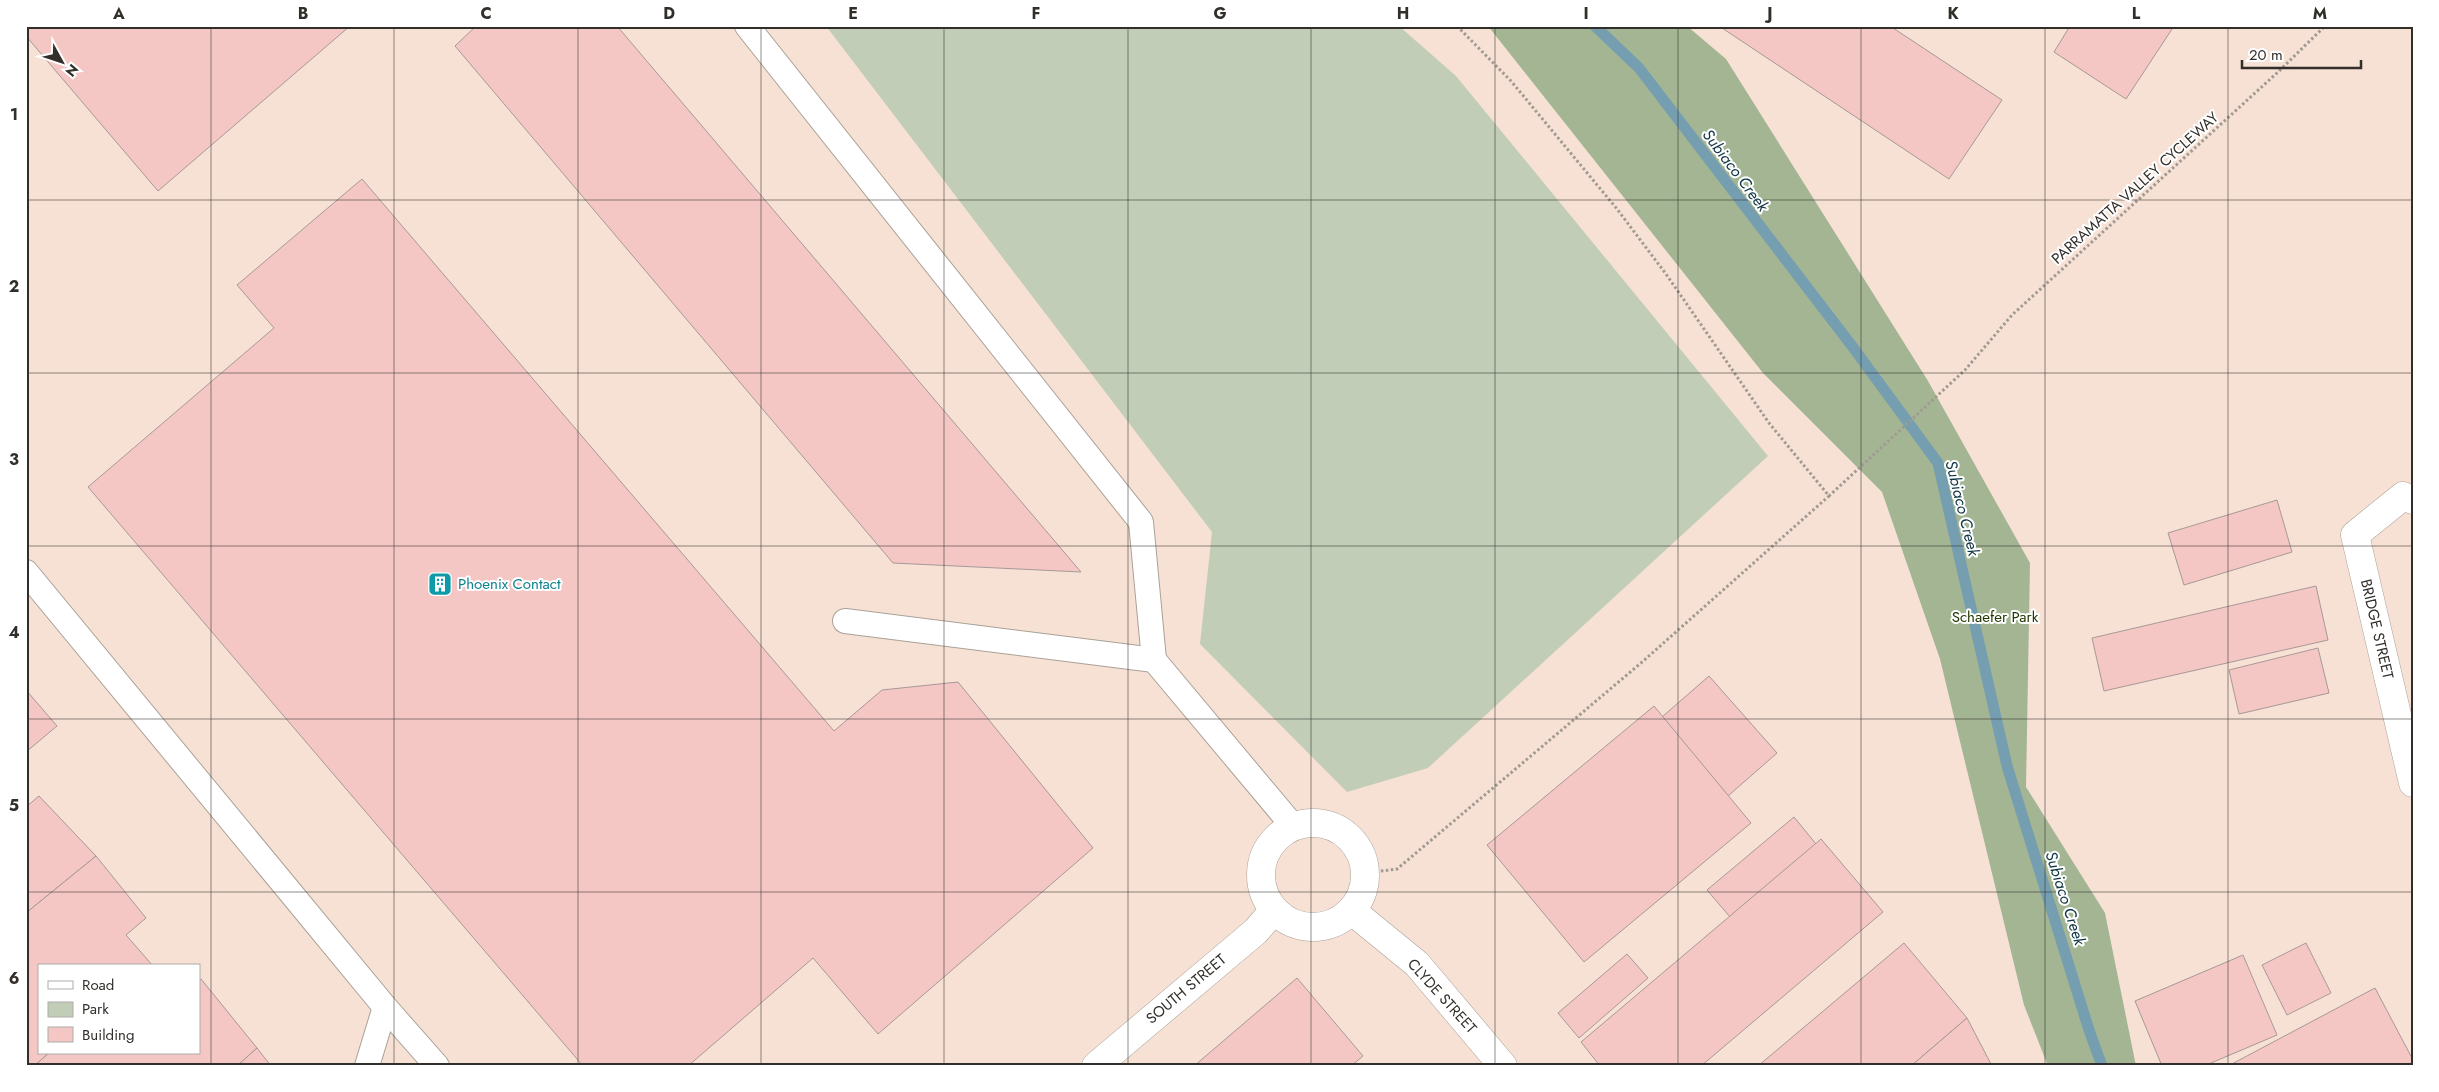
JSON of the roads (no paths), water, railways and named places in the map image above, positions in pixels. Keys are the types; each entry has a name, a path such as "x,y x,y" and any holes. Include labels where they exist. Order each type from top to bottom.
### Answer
{"street":[{"name":"BRIDGE STREET","path":"2408,498 2355,535 2413,783"},
{"path":"1305,823 1323,823 1336,827 1351,838 1358,849 1366,873 1363,890 1352,911 1336,922 1310,927 1293,923 1274,910 1264,894 1261,867 1267,850 1278,836 1293,826 1305,823"},
{"name":"SOUTH STREET","path":"1096,1066 1256,930 1274,910"},
{"name":"CLYDE STREET","path":"1352,911 1417,964 1503,1066"}],"lane":[{"path":"746,26 1141,522 1154,660 1293,826"},
{"path":"26,572 385,1007 437,1066"},
{"path":"845,622 1154,660"},
{"path":"367,1066 385,1007"}],"waterway":[{"name":"Subiaco Creek","path":"1595,26 1639,68 1852,346 1938,463 2007,766 2089,1030 2102,1066"}],"place":[{"name":"Phoenix Contact","path":"440,584"}],"park label":[{"name":"Schaefer Park","path":"1995,617"}]}
